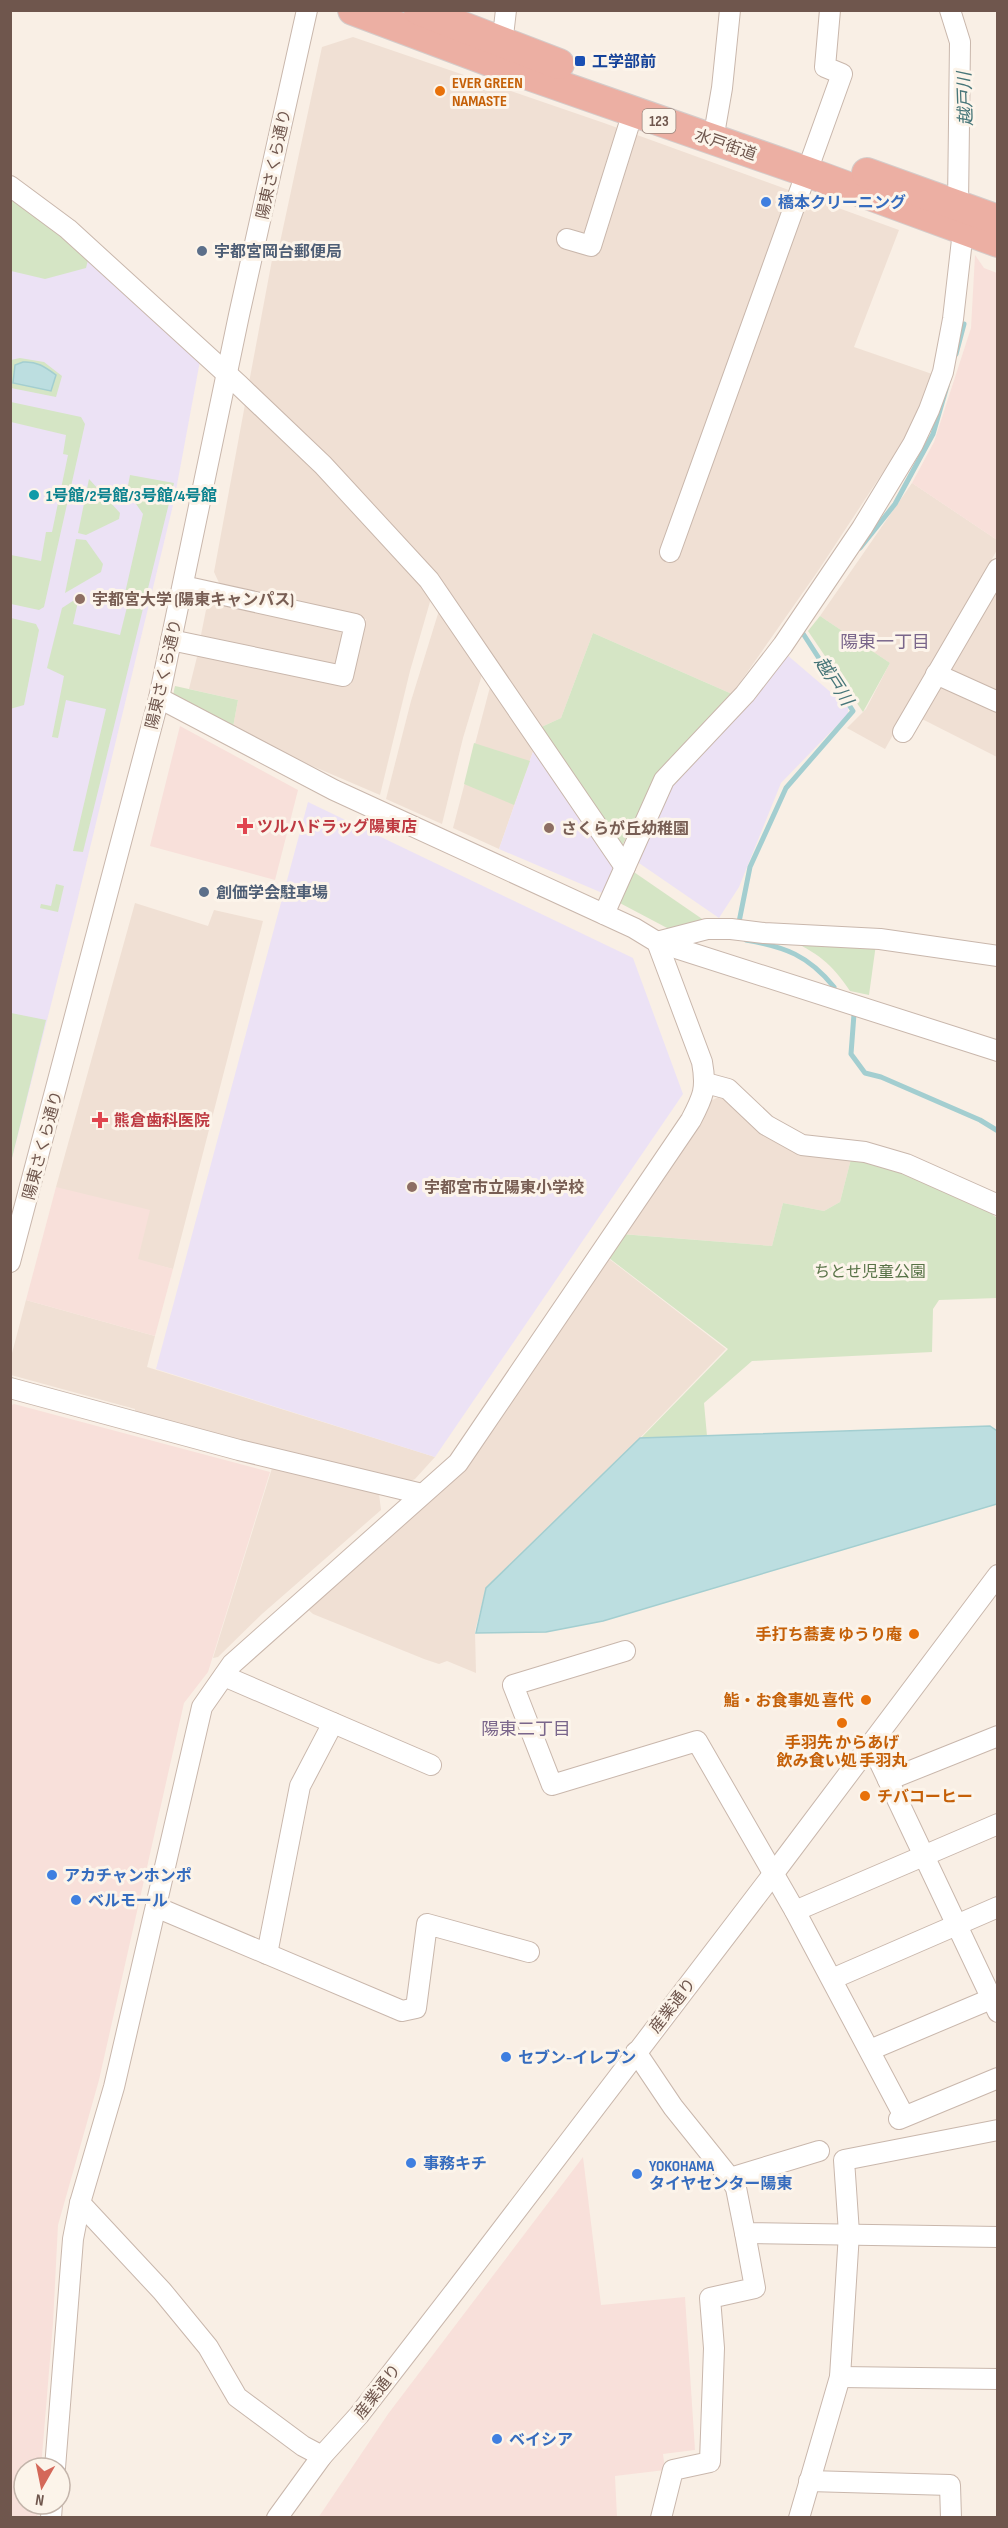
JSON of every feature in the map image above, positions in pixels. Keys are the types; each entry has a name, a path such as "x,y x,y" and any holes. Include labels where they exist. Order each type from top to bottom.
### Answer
{"highway":[{"name":"水戸街道","path":"352,10 501,54 810,163 977,228"},
{"name":"水戸街道","path":"419,10 501,54 633,111 715,129"}],"street":[{"name":"陽東さくら通り","path":"10,1262 159,698 307,10"},
{"path":"501,54 506,10"},
{"path":"715,129 722,88 730,10"},
{"path":"670,552 842,74 825,67 830,10"},
{"path":"604,914 664,780 745,694 783,645 862,528 913,444 929,410 943,372 959,280 977,228 960,42 950,10"},
{"path":"567,239 591,246 633,111"},
{"path":"10,186 68,229 228,374 323,465 429,580 625,867"},
{"path":"903,732 998,569"},
{"path":"171,640 343,676 355,624 183,586"},
{"path":"936,674 998,702"},
{"path":"159,698 334,790 604,914 657,942 998,1051"},
{"path":"657,942 707,929 731,929 880,939 998,956"},
{"path":"56,2456 73,2239 80,2203 114,2087 202,1707 232,1664 458,1462 691,1120 702,1100 706,1083 702,1062 657,942"},
{"path":"706,1083 728,1089 766,1125 802,1145 865,1152 906,1164 998,1204"},
{"path":"10,1388 239,1450 422,1494"},
{"name":"産業通り","path":"277,2517 322,2456 366,2406 774,1873 998,1575"},
{"path":"625,1651 513,1685 552,1785 697,1741 774,1873 832,1979 870,2050 902,2118 998,2078"},
{"path":"224,1676 431,1765"},
{"path":"267,1954 300,1786 333,1723"},
{"path":"888,1780 998,1736"},
{"path":"870,2050 996,2002 871,1744"},
{"path":"795,1911 998,1824"},
{"path":"156,1907 402,2012 416,2008 427,1924 529,1952"},
{"path":"832,1979 998,1907"},
{"path":"636,2052 673,2107 736,2188 755,2288 710,2298 714,2348 710,2462 673,2470 661,2517"},
{"path":"799,2517 840,2377 849,2233 844,2160 998,2130"},
{"path":"730,2178 819,2151"},
{"path":"80,2203 162,2291 202,2339 237,2397 303,2446 322,2456"},
{"path":"745,2233 998,2237"},
{"path":"840,2377 998,2379"},
{"path":"809,2481 951,2485 951,2517"}],"shaded area":[{"path":"353,37 604,123 899,230 854,347 935,375 906,437 818,571 732,694 593,633 561,718 537,729 457,610 248,388 272,260 276,261 322,47"},
{"name":"宇都宮大学 (陽東キャンパス)","path":"11,192 35,211 200,361 174,501 11,1162"},
{"path":"975,255 984,268 997,273 997,540 912,483 934,442 971,328"},
{"path":"246,399 261,412 432,595 410,671 380,795 268,747 233,727 238,700 189,689 197,657 203,653 351,684 366,619 220,585 214,572"},
{"path":"912,483 997,540 997,550 885,749 847,728 866,709 890,663 820,616"},
{"path":"997,580 997,696 952,675 948,666"},
{"path":"217,602 338,628 345,640 341,664 332,670 207,644 201,635 206,610"},
{"path":"441,604 484,668 463,738 442,824 386,799 411,701"},
{"path":"786,654 848,707 848,714 781,783 739,887 719,918 636,861 669,780"},
{"path":"943,686 997,710 997,757 920,718 935,691"},
{"path":"490,687 536,743 499,849 453,828"},
{"path":"180,726 298,790 275,880 150,846"},
{"name":"さくらが丘幼稚園","path":"536,743 614,863 607,895 499,849"},
{"name":"宇都宮市立陽東小学校","path":"308,802 633,958 683,1094 435,1457 156,1369"},
{"path":"135,903 208,926 214,910 263,921 173,1269 137,1260 56,1187"},
{"path":"725,1094 770,1138 799,1151 851,1159 840,1202 824,1211 783,1203 772,1246 622,1234 708,1102"},
{"path":"56,1187 150,1210 138,1259 173,1269 155,1336 26,1300"},
{"path":"604,1255 726,1349 633,1445 486,1588 475,1631 476,1673 447,1661 439,1664 424,1659 313,1614 304,1606 429,1496"},
{"path":"26,1300 155,1336 147,1367 435,1457 415,1479 406,1483 135,1412 135,1409 11,1375 11,1357"},
{"name":"ベルモール","path":"14,1404 270,1472 208,1672 184,1703 99,2080 58,2225 42,2456 12,2456 12,2516 37,2516 37,2518 10,2517 10,1406"},
{"path":"273,1465 379,1494 381,1510 262,1614 218,1657 213,1658"},
{"path":"583,2157 601,2305 685,2297 695,2450 663,2454 665,2470 615,2476 617,2517 318,2518 388,2414"}],"green space":[{"path":"10,194 89,256 86,268 45,279 11,271"},
{"path":"20,358 44,362 62,376 56,397 11,388 11,360"},
{"path":"11,402 81,417 85,424 44,607 39,610 11,604 11,555 41,561 46,532 52,532 68,455 63,454 66,435 11,422"},
{"path":"130,475 174,483 83,852 73,851 106,709 66,700 58,738 52,737 64,676 47,668 62,608 79,597 73,624 120,635 130,595 125,593 143,514 127,491"},
{"path":"89,479 120,513 119,519 86,535 78,533"},
{"path":"76,539 86,540 103,564 101,572 65,593"},
{"path":"820,616 890,663 863,712 808,631"},
{"path":"11,618 36,624 39,630 24,705 10,709"},
{"path":"593,633 732,694 658,771 621,848 537,729 561,718"},
{"path":"175,686 238,700 233,727 173,695"},
{"path":"474,743 530,761 514,805 464,784"},
{"path":"628,868 708,923 669,929 616,901"},
{"path":"56,884 64,886 58,912 40,908 41,904 51,906"},
{"path":"787,939 876,944 869,995 850,991 837,973 823,960"},
{"path":"10,1013 46,1020 11,1162"},
{"name":"ちとせ児童公園","path":"851,1159 888,1167 928,1180 966,1197 997,1218 997,1298 939,1300 933,1309 932,1352 752,1361 704,1403 707,1436 640,1439 728,1349 605,1255 621,1234 772,1246 783,1203 824,1211 840,1202"}],"water":[{"path":"23,362 37,364 56,375 51,391 13,383 15,365"},
{"path":"990,1426 997,1431 997,1504 603,1621 546,1632 476,1633 486,1588 640,1438"}],"waterway":[{"name":"越戸川","path":"956,354 964,324"},
{"name":"越戸川","path":"860,548 895,504 933,434 947,386"},
{"name":"越戸川","path":"738,927 750,867 786,788 853,711 802,632 805,627"},
{"name":"越戸川","path":"746,940 795,954 815,967 834,987"},
{"name":"越戸川","path":"854,1014 851,1054 865,1073 881,1077 980,1120 998,1131"}],"place":[{"name":"工学部前","path":"580,61"},
{"name":"EVER GREEN NAMASTE","path":"440,91"},
{"name":"橋本クリーニング","path":"766,202"},
{"name":"宇都宮岡台郵便局","path":"202,251"},
{"name":"1号館/2号館/3号館/4号館","path":"34,495"},
{"name":"宇都宮大学 (陽東キャンパス)","path":"80,599"},
{"name":"ツルハドラッグ陽東店","path":"245,826"},
{"name":"さくらが丘幼稚園","path":"549,828"},
{"name":"創価学会駐車場","path":"204,892"},
{"name":"熊倉歯科医院","path":"100,1120"},
{"name":"宇都宮市立陽東小学校","path":"412,1187"},
{"name":"手打ち蕎麦 ゆうり庵","path":"914,1634"},
{"name":"鮨・お食事処 喜代","path":"866,1700"},
{"name":"手羽先 からあげ 飲み食い処 手羽丸","path":"842,1723"},
{"name":"チバコーヒー","path":"865,1796"},
{"name":"アカチャンホンポ","path":"52,1875"},
{"name":"ベルモール","path":"76,1900"},
{"name":"セブン-イレブン","path":"506,2057"},
{"name":"事務キチ","path":"411,2163"},
{"name":"YOKOHAMA タイヤセンター陽東","path":"637,2174"},
{"name":"ベイシア","path":"497,2439"}],"district":[{"name":"陽東一丁目","path":"885,642"},
{"name":"陽東二丁目","path":"526,1729"}]}
